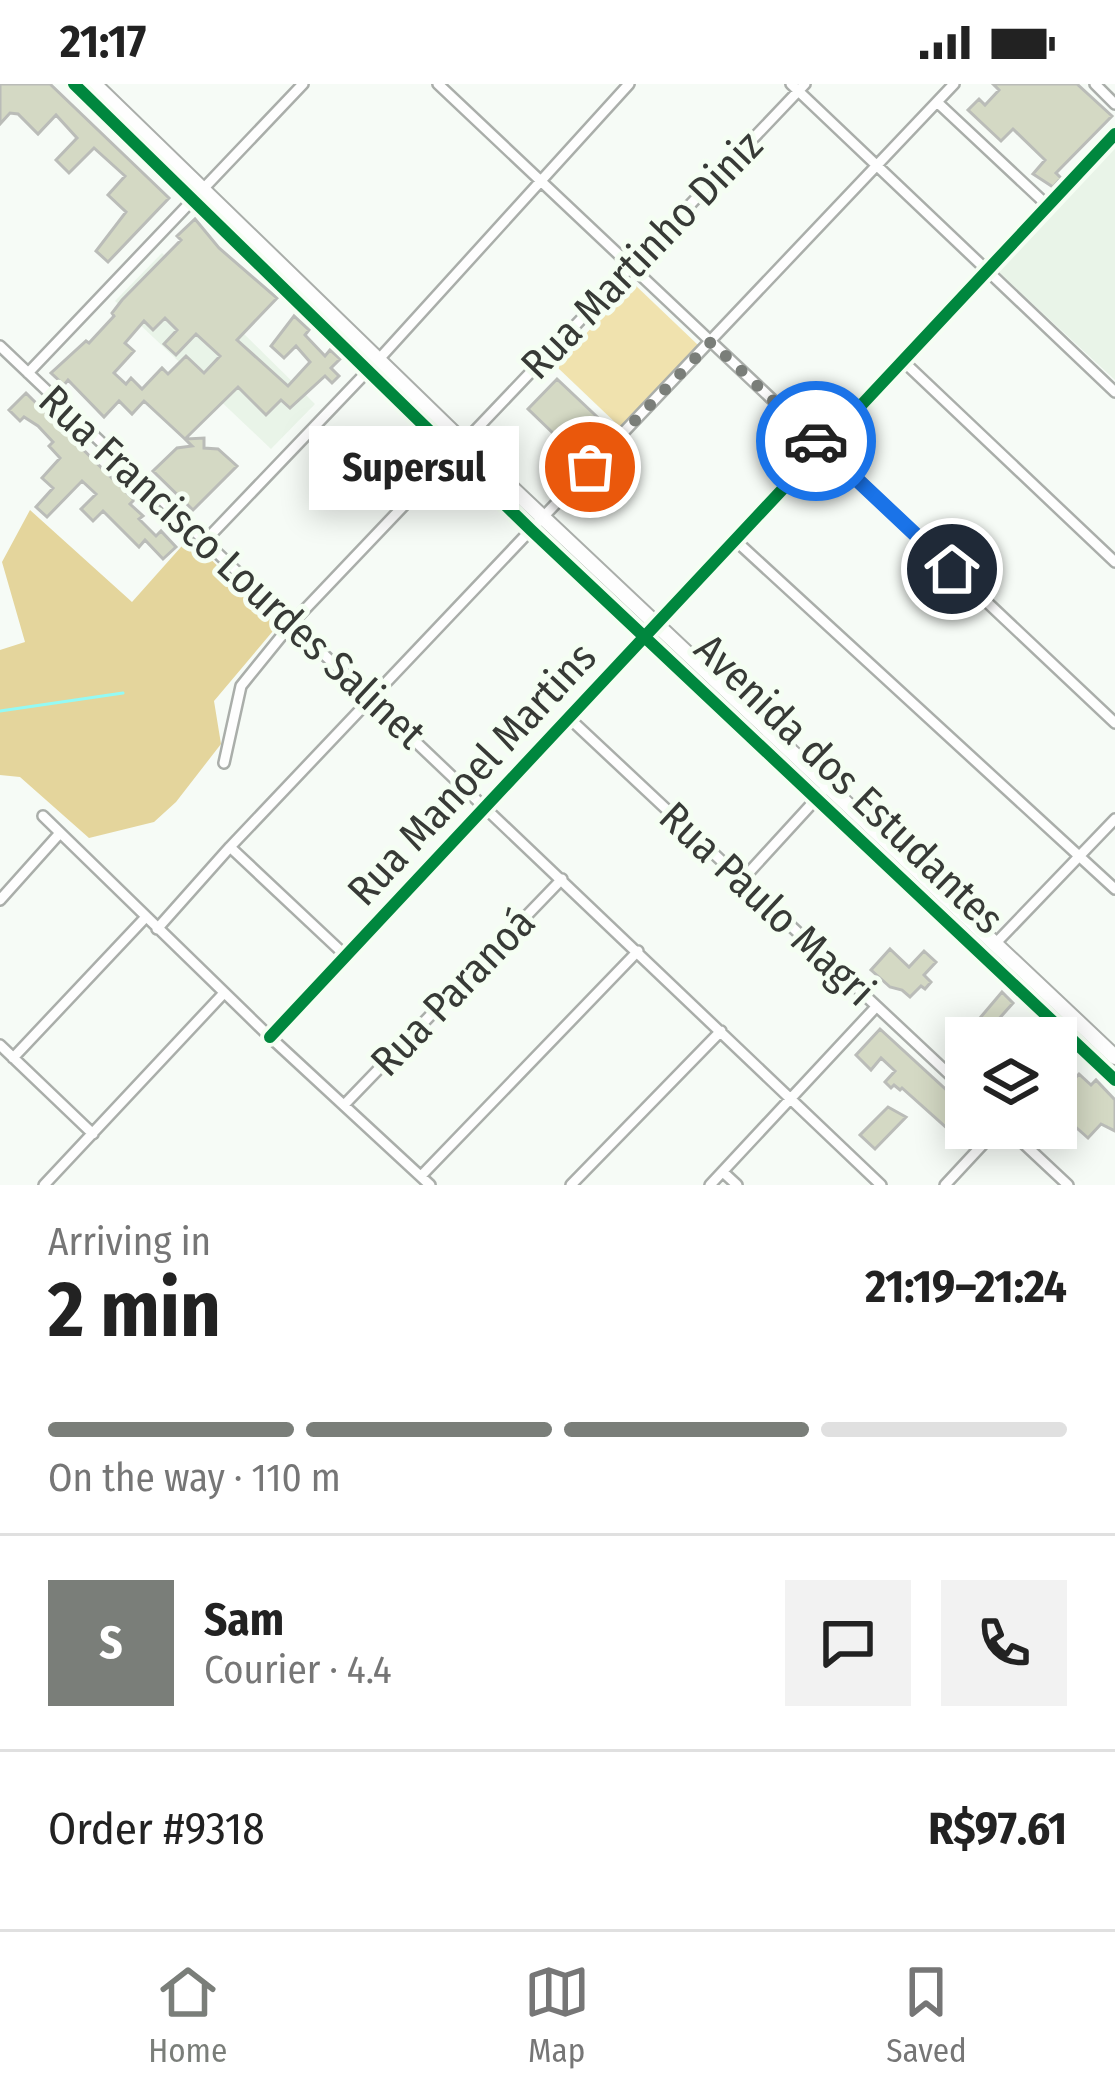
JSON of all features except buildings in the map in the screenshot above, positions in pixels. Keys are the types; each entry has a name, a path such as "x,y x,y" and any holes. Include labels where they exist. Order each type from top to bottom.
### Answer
{"street":[{"name":"Avenida dos Estudantes","path":"94,84 133,131"},
{"path":"28,373 303,84"},
{"path":"438,84 1115,723"},
{"path":"205,541 380,358 629,84"},
{"path":"157,929 954,84"},
{"path":"1095,84 1115,104"},
{"name":"Avenida dos Estudantes","path":"76,85 133,131 199,195 250,256 367,371 543,517 657,624 735,709"},
{"path":"798,86 1115,392"},
{"name":"Rua Martinho Diniz","path":"224,763 241,686 292,623 798,86"},
{"path":"937,102 1048,206"},
{"name":"Rua Manoel Martins","path":"270,1037 1115,134"},
{"name":"Avenida dos Estudantes","path":"199,195 261,243 380,358 531,530 995,944 1115,1058"},
{"path":"250,256 261,243"},
{"path":"302,307 314,294"},
{"name":"Rua Francisco Lourdes Salinet","path":"0,346 881,1185"},
{"path":"903,361 1115,562"},
{"path":"735,540 1115,889"},
{"name":"Rua Paulo Magri","path":"568,718 945,1070"},
{"name":"Avenida dos Estudantes","path":"823,791 1047,1017"},
{"path":"742,880 823,791"},
{"path":"43,816 430,1185"},
{"path":"983,957 1115,819"},
{"path":"0,900 60,833"},
{"path":"230,847 346,956"},
{"name":"Rua Paranoá","path":"344,1106 562,879"},
{"path":"13,1058 145,917"},
{"path":"421,1176 638,951"},
{"path":"44,1185 224,993"},
{"path":"710,1185 876,1006"},
{"path":"571,1185 721,1030"},
{"path":"1077,1045 1088,1032"},
{"path":"0,1045 93,1134"},
{"name":"Avenida dos Estudantes","path":"1077,1045 1115,1080"},
{"path":"945,1185 982,1149"},
{"path":"1027,1149 1068,1185"},
{"path":"723,1172 737,1185"}],"shaded area":[{"path":"1115,141 1115,380 997,271"},
{"path":"162,253 315,404 271,449 115,301"},
{"path":"633,283 698,345 620,427 556,366"},
{"path":"30,510 132,602 189,538 278,625 214,701 221,744 176,802 154,822 89,838 20,777 0,775 0,650 25,642 2,562"}],"waterway":[{"path":"0,711 123,693"}],"cycle path":[{"path":"74,84 531,530 1115,1080"},
{"path":"270,1037 1115,134"}],"way so far":[{"path":"590,467 711,342 816,441"}],"place":[{"name":"Supersul","path":"590,467"}],"route":[{"path":"816,441 952,569"}]}
